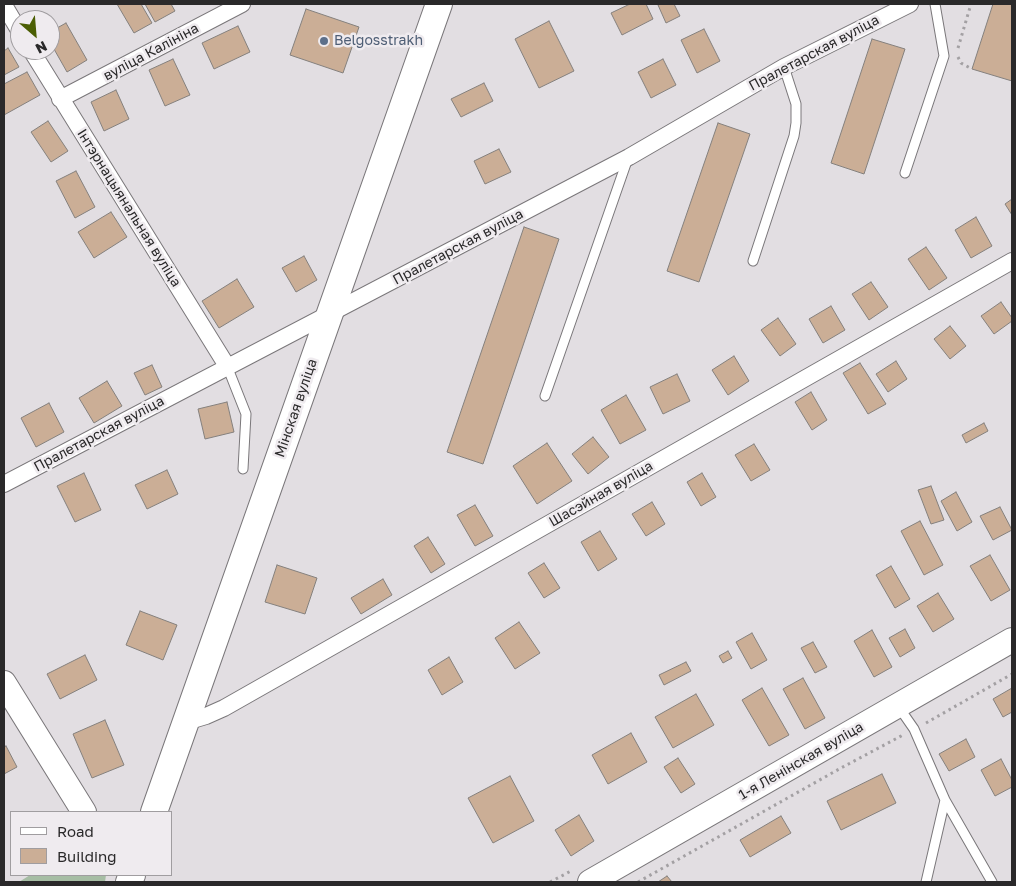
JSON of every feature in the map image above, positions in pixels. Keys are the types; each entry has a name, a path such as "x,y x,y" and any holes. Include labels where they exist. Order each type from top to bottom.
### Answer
{"main road":[{"name":"Мінская вуліца","path":"154,811 439,4"},
{"name":"1-я Ленінская вуліца","path":"590,882 1012,640"},
{"path":"4,683 83,811"}],"street":[{"name":"вуліца Калініна","path":"60,99 242,4"},
{"name":"Пралетарская вуліца","path":"4,484 628,158 784,67 908,4"},
{"name":"Інтэрнацыянальная вуліца","path":"37,60 227,366"},
{"name":"Шасэйная вуліца","path":"186,718 201,717 224,708 1012,261"}],"lane":[{"path":"905,173 944,56 935,4"},
{"path":"753,261 794,136 796,104 784,67"},
{"path":"545,396 628,158"},
{"path":"227,366 246,414 243,469"},
{"path":"898,706 914,729 945,800 992,882"},
{"path":"926,882 945,800"}],"path":[{"path":"971,4 958,46 958,56 961,63 972,69"},
{"path":"638,882 1012,674"}],"green space":[{"path":"28,876 106,876 105,882 19,882"}],"building":[{"path":"117,4 141,4 152,23 134,33"},
{"path":"145,4 171,4 175,11 155,22"},
{"path":"630,4 646,4 653,19 622,35 611,13"},
{"path":"674,4 680,16 666,23 658,5"},
{"path":"993,4 1012,4 1012,81 972,69"},
{"name":"Belgosstrakh","path":"306,9 359,27 343,73 290,55"},
{"path":"549,21 574,71 539,88 515,39"},
{"path":"66,23 87,60 67,72 60,60 60,26"},
{"path":"238,26 250,52 214,69 202,43"},
{"path":"704,29 720,61 697,73 681,40"},
{"path":"872,39 905,49 864,174 831,163"},
{"path":"8,48 10,60 15,60 19,67 4,75 4,51"},
{"path":"173,59 190,95 165,106 149,70"},
{"path":"663,59 676,85 651,98 638,72"},
{"path":"27,72 40,95 4,115 4,84"},
{"path":"484,83 493,101 461,117 451,99"},
{"path":"116,90 129,119 104,131 91,102"},
{"path":"48,121 68,151 51,162 31,132"},
{"path":"718,123 750,134 699,282 667,271"},
{"path":"499,149 511,172 485,184 474,161"},
{"path":"76,171 95,207 75,218 56,181"},
{"path":"1012,199 1012,215 1005,204"},
{"path":"111,212 127,237 94,258 78,232"},
{"path":"976,217 992,246 971,258 955,230"},
{"path":"524,227 559,239 483,464 447,452"},
{"path":"926,247 947,278 929,290 908,259"},
{"path":"304,256 317,280 296,292 282,268"},
{"path":"237,279 254,307 219,328 202,301"},
{"path":"871,282 888,307 869,320 852,294"},
{"path":"1001,302 1012,318 1012,321 994,334 981,316"},
{"path":"831,306 845,330 823,343 809,319"},
{"path":"778,318 796,344 780,356 761,330"},
{"path":"950,326 966,346 950,359 934,339"},
{"path":"734,356 749,381 728,395 712,370"},
{"path":"896,361 907,379 888,392 876,374"},
{"path":"860,363 886,404 868,414 843,373"},
{"path":"152,365 162,387 145,395 134,373"},
{"path":"677,374 690,401 663,414 650,387"},
{"path":"107,381 122,406 94,423 79,398"},
{"path":"811,392 827,420 812,430 795,402"},
{"path":"626,395 646,430 620,444 601,410"},
{"path":"227,402 234,432 205,439 198,409"},
{"path":"49,403 64,432 36,447 21,418"},
{"path":"984,423 988,431 966,443 962,435"},
{"path":"593,437 609,457 588,474 572,454"},
{"path":"547,443 572,481 537,504 513,466"},
{"path":"754,444 770,470 751,481 735,455"},
{"path":"167,470 178,494 147,509 135,485"},
{"path":"84,473 101,510 75,522 57,486"},
{"path":"702,473 716,497 701,506 687,482"},
{"path":"931,486 944,520 931,524 918,490"},
{"path":"956,492 972,522 957,531 941,501"},
{"path":"652,502 665,524 646,536 632,514"},
{"path":"475,505 493,536 475,546 457,515"},
{"path":"1000,507 1012,530 993,540 980,516"},
{"path":"920,521 943,565 924,575 901,531"},
{"path":"600,531 617,559 598,571 581,542"},
{"path":"428,537 445,564 431,573 414,546"},
{"path":"990,555 1010,590 991,601 970,566"},
{"path":"544,563 560,588 544,598 528,573"},
{"path":"277,565 317,578 305,614 265,602"},
{"path":"891,566 910,599 895,608 876,575"},
{"path":"383,579 392,595 361,614 351,598"},
{"path":"938,593 954,619 933,632 917,606"},
{"path":"140,611 177,625 163,660 126,645"},
{"path":"519,622 540,653 515,669 495,638"},
{"path":"905,629 915,648 900,657 889,638"},
{"path":"872,630 892,667 874,677 854,641"},
{"path":"752,633 767,660 751,669 736,642"},
{"path":"813,642 827,667 815,673 801,648"},
{"path":"728,651 732,658 723,663 719,656"},
{"path":"85,655 97,680 60,699 47,674"},
{"path":"449,657 463,682 442,695 428,670"},
{"path":"686,662 691,671 664,685 659,675"},
{"path":"803,678 825,718 805,729 783,689"},
{"path":"762,688 789,735 769,746 742,700"},
{"path":"1012,688 1012,712 1003,717 993,699"},
{"path":"696,694 714,725 673,748 655,717"},
{"path":"105,720 124,765 92,778 73,734"},
{"path":"631,733 647,762 608,784 592,755"},
{"path":"966,739 975,757 949,771 939,754"},
{"path":"6,746 17,767 4,774 4,747"},
{"path":"678,758 695,784 681,793 664,767"},
{"path":"1001,759 1012,780 1012,787 995,796 981,770"},
{"path":"882,774 896,803 841,830 827,801"},
{"path":"510,776 534,821 493,843 468,798"},
{"path":"579,815 594,841 571,856 555,830"},
{"path":"781,816 791,833 750,857 740,840"},
{"path":"667,876 672,882 658,882"}],"place":[{"name":"Belgosstrakh","path":"324,41"}]}
